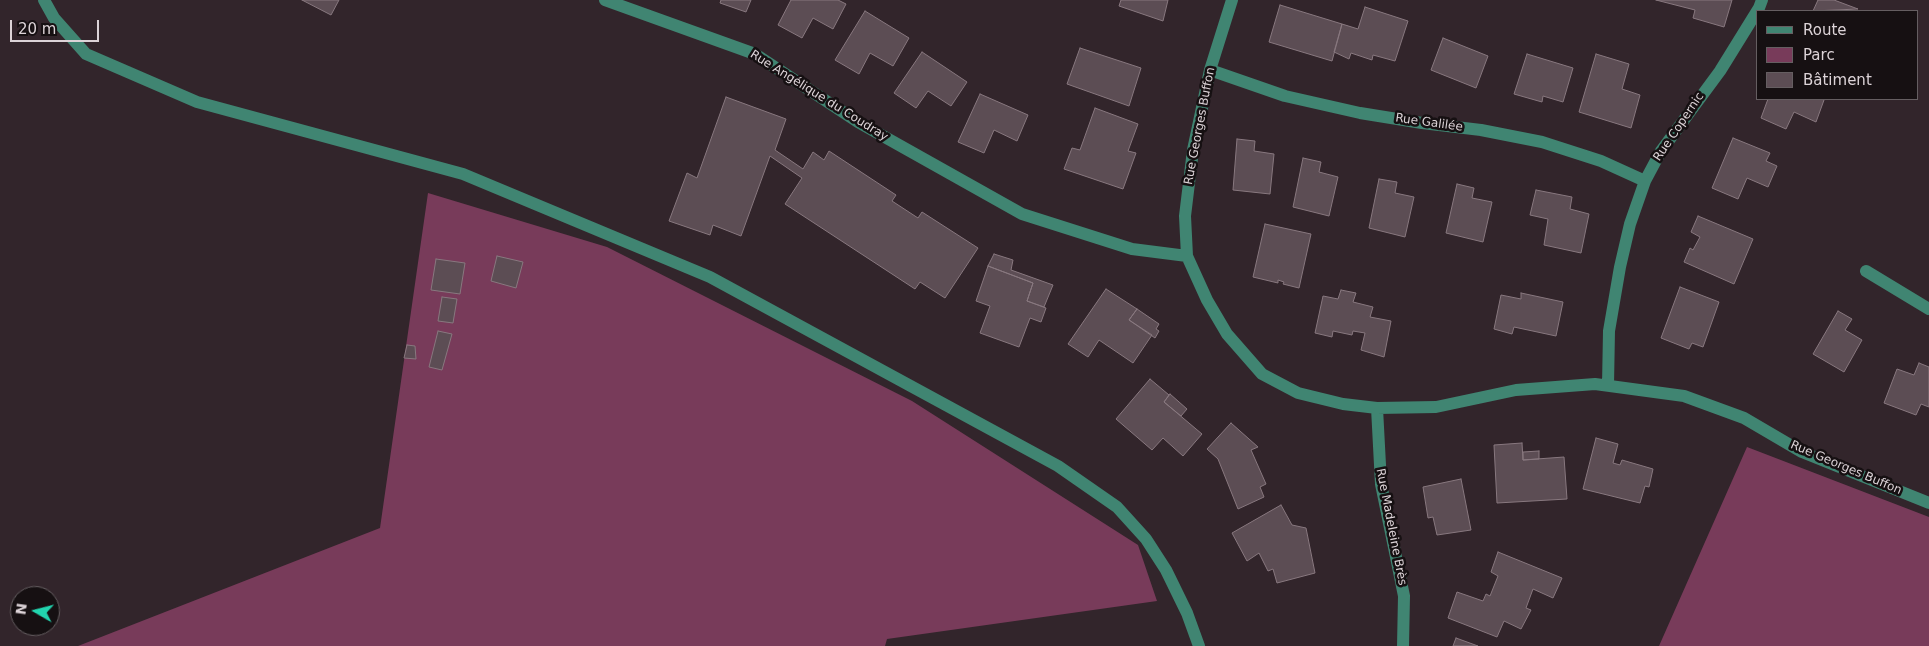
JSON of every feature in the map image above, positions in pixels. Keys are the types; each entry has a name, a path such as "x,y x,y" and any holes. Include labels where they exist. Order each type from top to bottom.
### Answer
{"street":[{"path":"44,0 54,18 86,54 197,102 463,174 710,277 1058,466 1117,507 1146,539 1166,570 1187,613 1198,646"},
{"name":"Rue Angélique du Coudray","path":"605,0 755,54 858,122 1022,214 1132,249 1187,256"},
{"name":"Rue Georges Buffon","path":"1232,0 1210,70 1193,150 1185,216 1187,256 1207,300 1227,334 1262,374 1298,393 1343,404 1377,408 1436,407 1516,390 1608,385 1684,396 1744,418 1802,452 1929,503"},
{"name":"Rue Copernic","path":"1608,385 1609,331 1620,267 1630,224 1645,181 1661,151 1720,71 1756,13"},
{"name":"Rue Galilée","path":"1210,70 1285,96 1360,113 1481,130 1542,142 1600,161 1645,181"},
{"path":"1866,271 1929,309"},
{"name":"Rue Madeleine Brès","path":"1377,408 1381,484 1404,596 1403,646"}],"green space":[{"path":"428,193 607,247 912,401 1138,545 1157,601 887,639 885,646 78,646 380,528"},
{"path":"1747,447 1929,517 1929,646 1659,646"}],"building":[{"path":"302,0 339,0 331,15"},
{"path":"721,0 751,0 746,12 720,3"},
{"path":"791,0 838,0 846,4 833,29 813,18 802,38 778,25"},
{"path":"1121,0 1168,0 1163,21 1119,6"},
{"path":"1656,0 1732,0 1724,27 1693,18 1695,10"},
{"path":"1818,0 1834,0 1858,9 1836,10 1813,10"},
{"path":"1280,5 1342,24 1332,61 1269,42"},
{"path":"1365,7 1408,21 1395,61 1373,55 1372,60 1351,53 1349,59 1334,52 1342,24 1358,29"},
{"path":"865,11 909,38 893,66 870,53 859,74 835,60"},
{"path":"1443,38 1488,56 1476,88 1431,70"},
{"path":"1080,48 1141,68 1129,106 1067,84"},
{"path":"922,52 967,82 951,106 928,91 916,108 894,93"},
{"path":"1527,54 1573,68 1563,102 1543,96 1542,102 1514,94"},
{"path":"1596,54 1629,64 1622,89 1640,95 1631,128 1579,112"},
{"path":"980,94 1028,115 1017,141 994,130 984,153 958,142"},
{"path":"726,97 786,119 775,150 803,169 813,152 824,160 829,151 896,195 892,201 918,218 922,212 978,248 945,298 920,282 915,289 785,204 802,178 770,156 741,236 713,225 710,235 669,221 687,173 697,178"},
{"path":"1768,100 1824,100 1816,122 1794,112 1786,129 1761,118"},
{"path":"1095,108 1138,124 1128,151 1136,153 1123,189 1064,169 1072,148 1080,150"},
{"path":"1733,138 1770,153 1766,161 1777,166 1768,187 1747,178 1738,199 1712,188"},
{"path":"1237,139 1255,141 1254,151 1274,154 1270,194 1233,190"},
{"path":"1303,158 1321,162 1319,172 1338,177 1329,216 1293,207"},
{"path":"1379,179 1397,182 1395,193 1414,197 1405,237 1369,228"},
{"path":"1457,184 1474,188 1472,198 1492,202 1483,242 1446,233"},
{"path":"1536,190 1572,197 1570,209 1589,214 1581,253 1544,245 1548,219 1530,215"},
{"path":"1698,216 1753,239 1734,284 1684,262 1690,248 1693,250 1700,237 1691,232"},
{"path":"1265,224 1311,234 1299,288 1283,284 1284,282 1278,280 1278,283 1253,277"},
{"path":"994,254 1013,260 1011,270 1053,285 1044,307 1027,301 1033,283 988,266"},
{"path":"497,256 523,262 516,288 491,281"},
{"path":"436,259 465,263 460,294 431,290"},
{"path":"988,266 1033,283 1027,301 1046,308 1041,322 1030,318 1019,347 980,333 990,306 976,301"},
{"path":"1680,287 1719,302 1703,347 1692,343 1689,349 1661,338"},
{"path":"1106,289 1137,309 1129,320 1152,335 1133,363 1099,340 1088,357 1068,344"},
{"path":"1341,290 1356,293 1353,302 1373,307 1370,317 1391,321 1384,357 1361,350 1365,333 1353,331 1352,335 1333,331 1332,337 1315,333 1323,296 1338,299"},
{"path":"1521,293 1563,302 1556,336 1514,327 1512,334 1494,329 1501,295 1521,299"},
{"path":"442,297 457,299 453,323 438,321"},
{"path":"1137,309 1159,324 1156,329 1159,331 1155,338 1129,320"},
{"path":"1838,311 1852,319 1845,330 1862,340 1844,372 1813,354"},
{"path":"438,331 452,334 442,370 429,367"},
{"path":"407,345 415,346 416,359 404,358"},
{"path":"1919,363 1929,367 1929,407 1921,404 1916,415 1884,403 1897,369 1914,375"},
{"path":"1150,379 1169,395 1164,402 1202,434 1183,456 1163,438 1152,450 1116,419"},
{"path":"1170,394 1187,409 1181,416 1164,402"},
{"path":"1231,423 1258,447 1251,450 1266,484 1260,487 1264,497 1238,509 1218,459 1207,449"},
{"path":"1596,438 1618,444 1613,463 1620,465 1622,460 1653,469 1649,487 1645,486 1640,503 1583,489"},
{"path":"1522,443 1523,460 1564,457 1567,499 1497,503 1494,445"},
{"path":"1539,451 1539,459 1523,460 1523,452"},
{"path":"1461,479 1471,530 1437,535 1433,517 1428,518 1423,487"},
{"path":"1281,505 1292,525 1306,528 1315,573 1277,583 1273,569 1268,571 1259,553 1247,561 1232,533"},
{"path":"1498,552 1562,578 1553,598 1533,589 1526,608 1531,610 1521,629 1504,621 1497,637 1448,618 1457,592 1483,601 1486,594 1490,596 1498,576 1491,572"},
{"path":"1456,638 1478,646 1453,646"}]}
